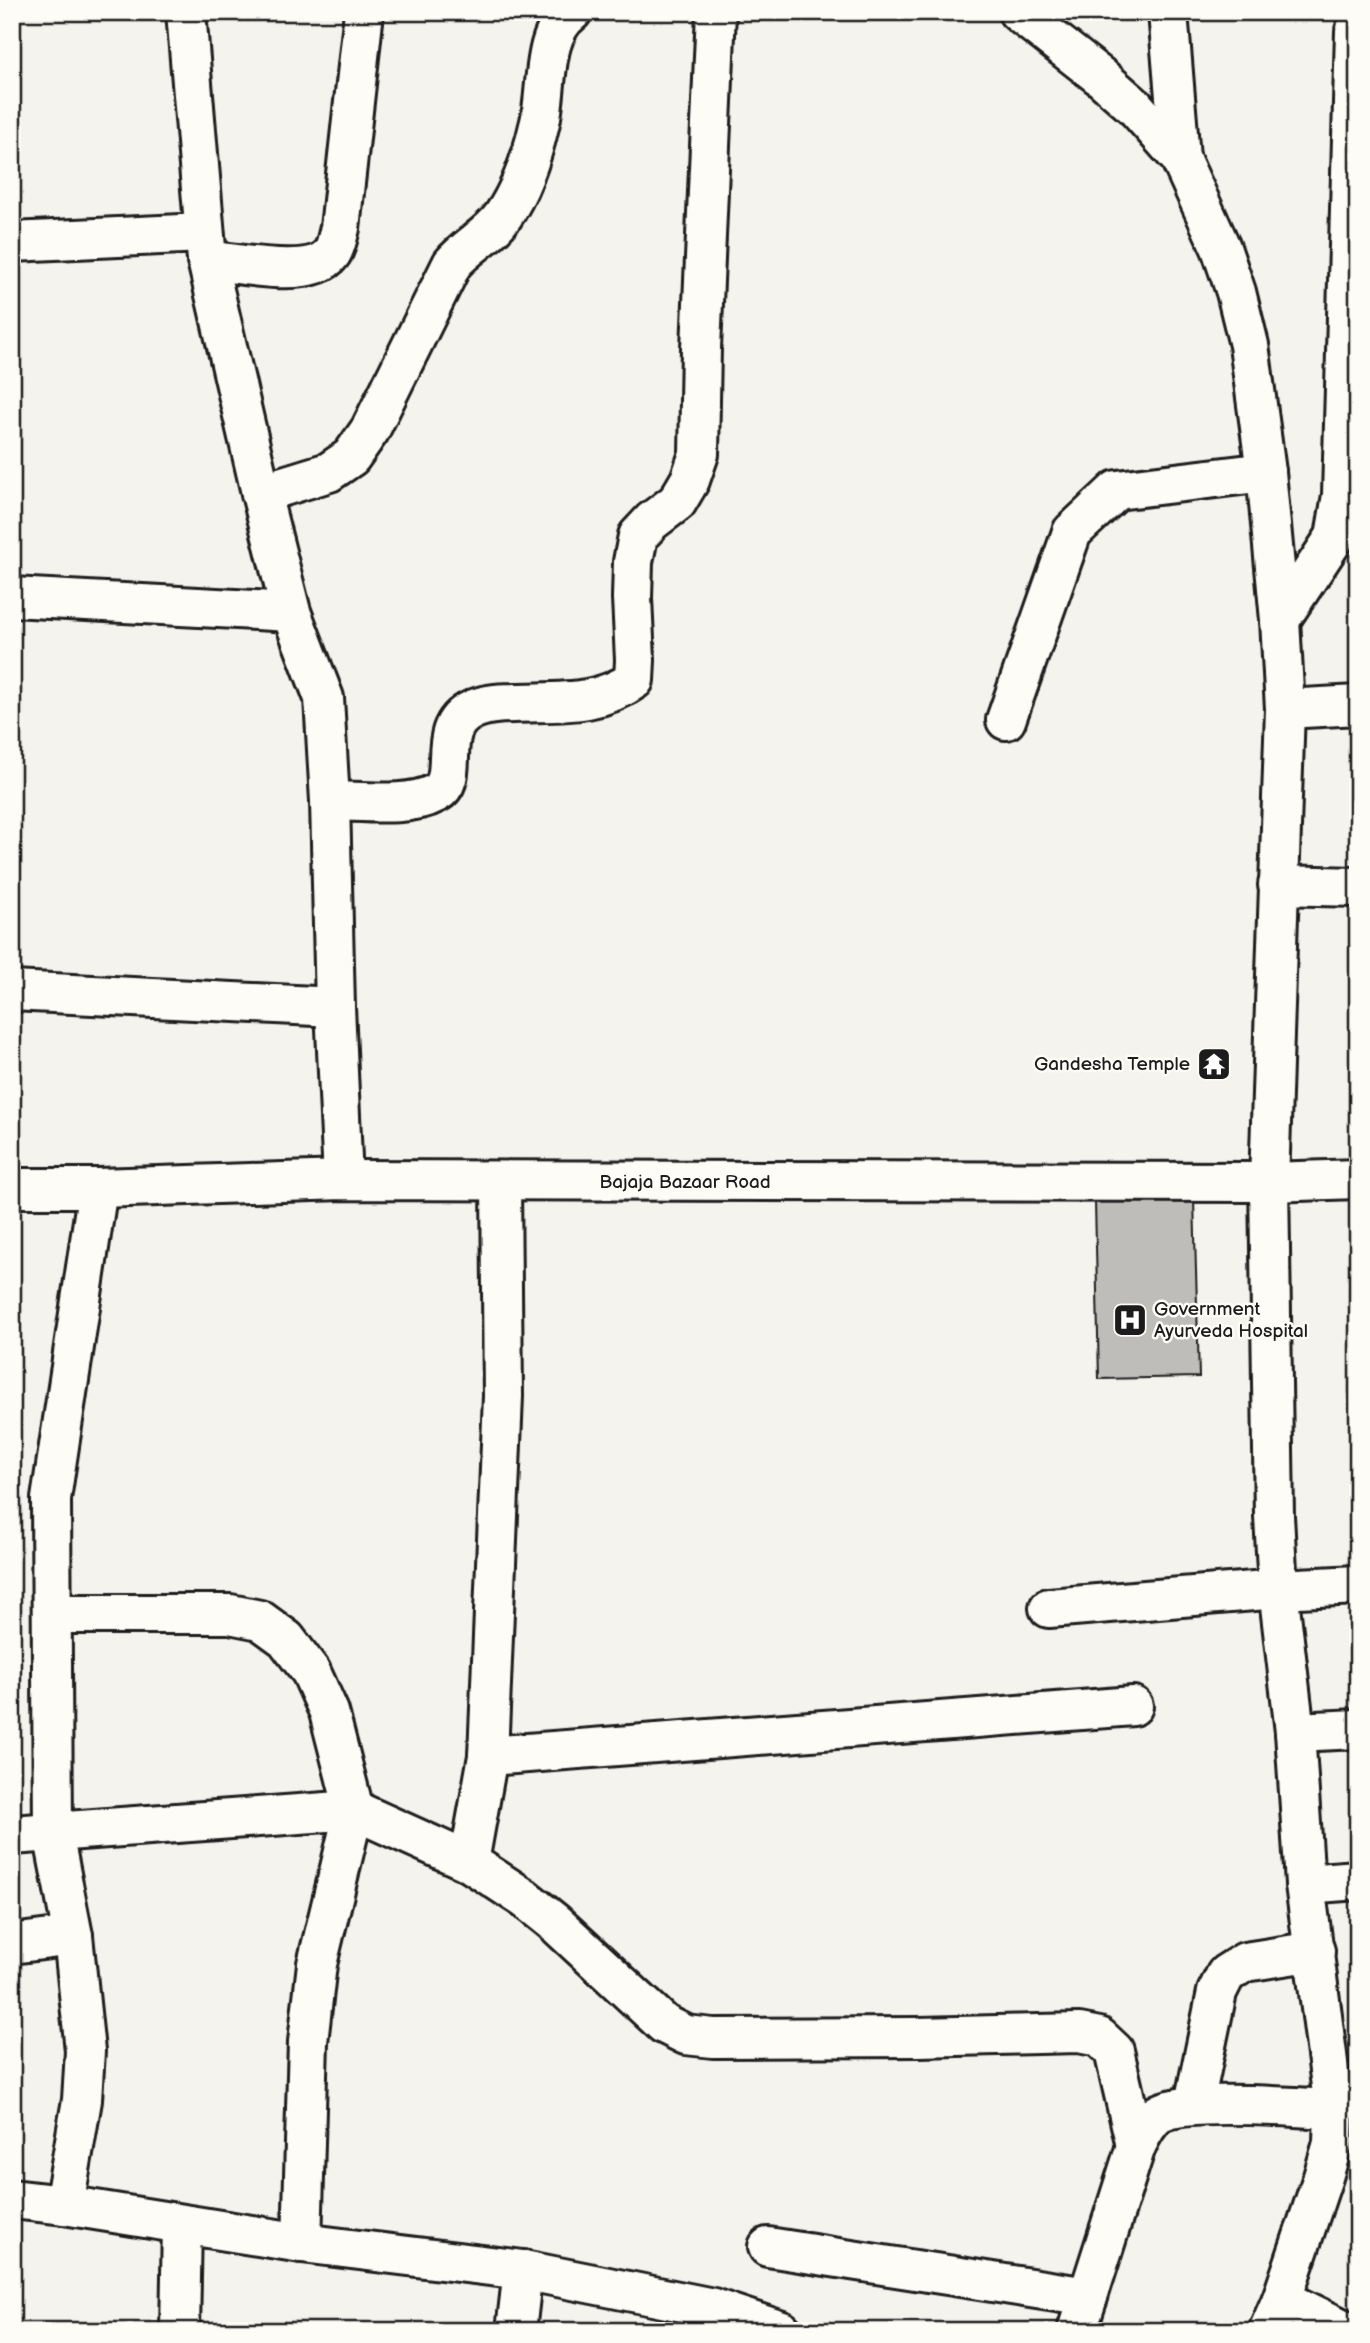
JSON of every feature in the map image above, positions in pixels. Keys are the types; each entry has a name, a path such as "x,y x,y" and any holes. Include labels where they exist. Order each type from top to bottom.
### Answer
{"street":[{"path":"186,12 205,246 261,494 291,612 324,698 343,1180"},
{"path":"12,242 205,246 298,270 313,266 331,255 341,228 365,12"},
{"path":"261,494 329,472 351,457 370,430 452,264 464,250 502,218 517,190 540,122 551,45 562,20 572,12"},
{"path":"330,801 409,802 438,793 449,778 448,744 455,724 471,710 501,703 593,699 617,692 634,680 633,562 638,536 652,520 677,502 690,480 699,454 716,12"},
{"path":"1018,12 1135,107 1180,158 1221,248 1236,292 1249,345 1266,472 1280,620 1285,709 1269,1182 1278,1589 1296,1732 1306,1884 1315,1951 1343,2054 1334,2109 1332,2143 1324,2177 1275,2315 1347,2331"},
{"path":"1168,12 1180,158"},
{"path":"1280,620 1335,537 1342,495 1356,31"},
{"path":"1006,720 1072,532 1117,490 1266,472"},
{"path":"12,597 291,612"},
{"path":"1285,709 1358,705"},
{"path":"1278,885 1358,887"},
{"path":"12,991 335,1007"},
{"name":"Bajaja Bazaar Road","path":"12,1188 343,1180 1269,1182 1358,1179"},
{"path":"469,1862 488,1756 503,1396 502,1182"},
{"path":"64,2205 82,2100 85,2051 73,1936 53,1833 51,1499 98,1188"},
{"path":"1049,1608 1358,1585"},
{"path":"52,1614 230,1614 260,1620 286,1639 311,1672 329,1712 340,1745 354,1810 317,1964 308,2042 302,2243"},
{"path":"488,1756 1133,1706"},
{"path":"1296,1732 1358,1729"},
{"path":"12,1835 354,1810 469,1862 524,1898 624,1984 642,2005 664,2024 685,2035 713,2038 919,2037 1079,2033 1098,2037 1114,2051 1136,2146"},
{"path":"1306,1884 1358,1880"},
{"path":"12,1944 73,1936"},
{"path":"1194,2104 1217,1992 1226,1974 1245,1962 1315,1951"},
{"path":"768,2247 1082,2314 1136,2146 1146,2126 1159,2113 1194,2104 1334,2109"},
{"path":"12,2199 302,2243 523,2270 713,2308 782,2331"},
{"path":"180,2331 182,2224"},
{"path":"516,2331 523,2270"}],"building":[{"path":"1194,1199 1199,1377 1099,1379 1095,1202"}],"place":[{"name":"Gandesha Temple","path":"1214,1064"},
{"name":"Government Ayurveda Hospital","path":"1130,1320"}]}
